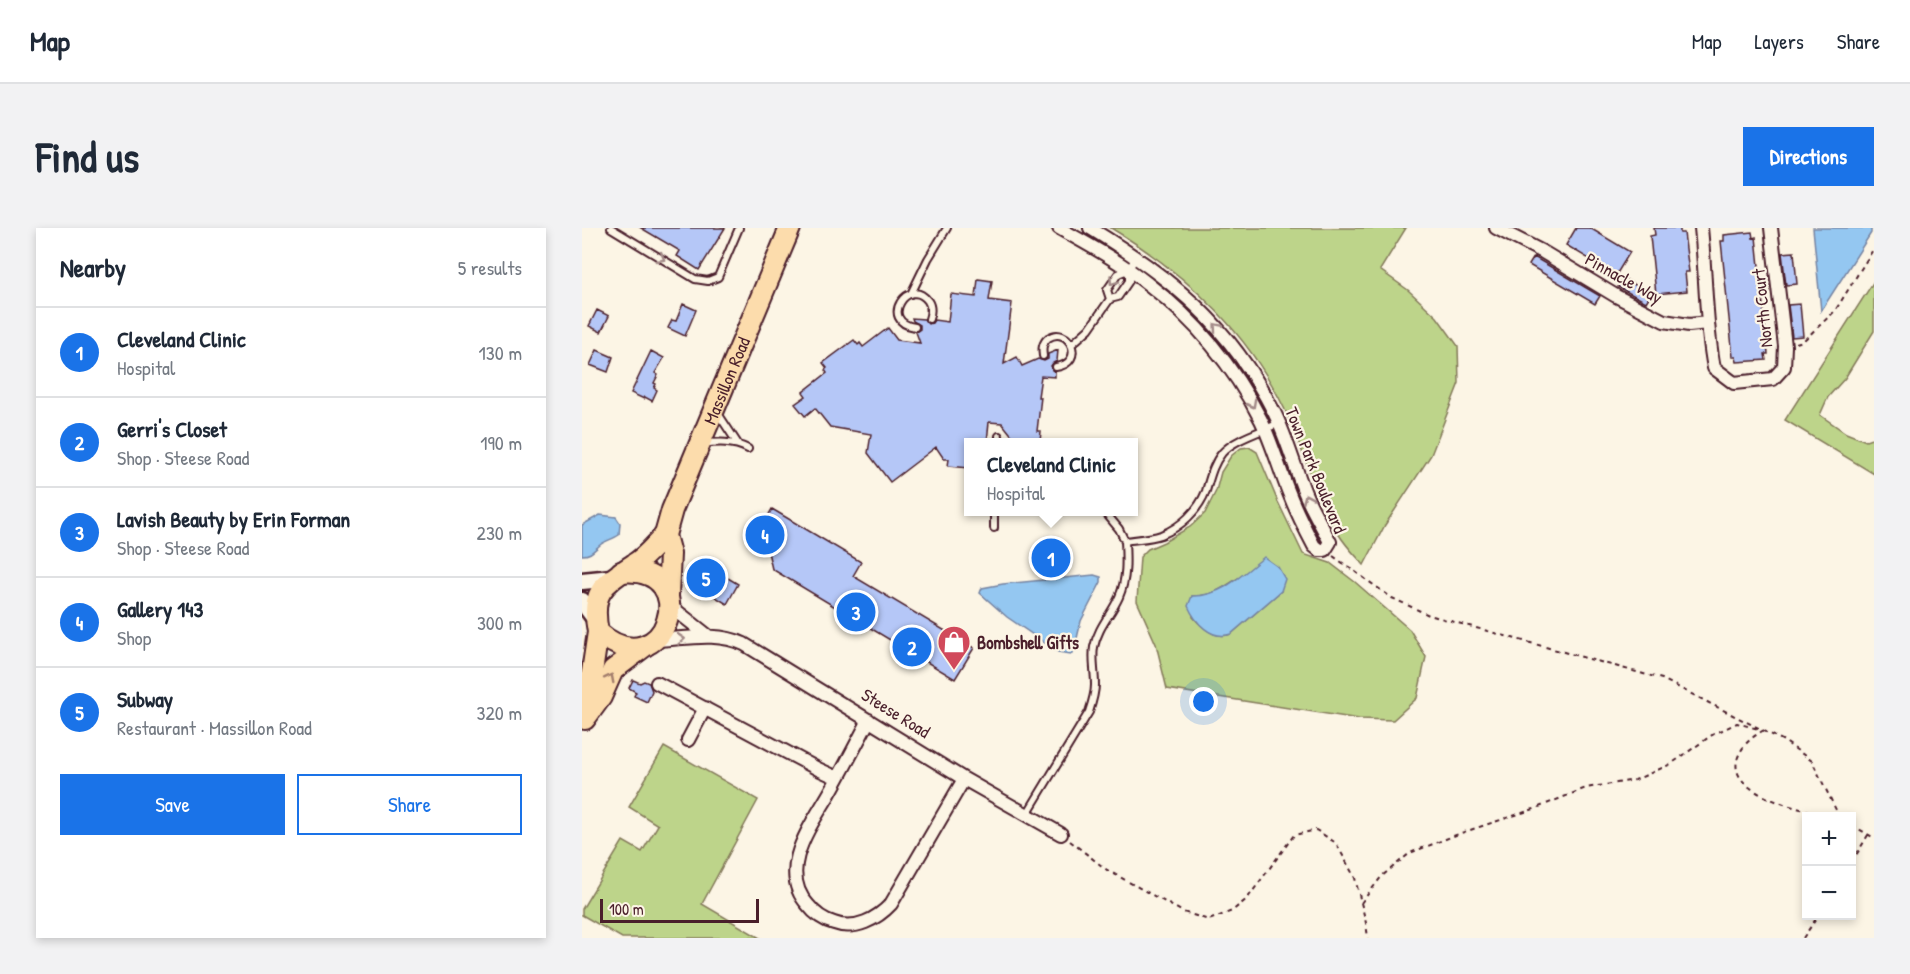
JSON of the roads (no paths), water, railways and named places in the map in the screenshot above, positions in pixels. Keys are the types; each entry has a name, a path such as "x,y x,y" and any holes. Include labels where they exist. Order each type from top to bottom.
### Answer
{"main road":[{"name":"Massillon Road","path":"616,575 648,554 665,535 672,510 790,228"},
{"name":"Massillon Road","path":"665,535 670,554 669,600"},
{"path":"638,572 650,576 658,581 669,600 669,618 650,643 613,670 601,697 584,722 597,626 596,603 599,596 616,575 638,572"},
{"path":"597,626 621,647 631,649 650,643"}],"street":[{"name":"Town Park Boulevard","path":"1059,228 1129,269 1165,297 1205,337 1240,385 1265,430 1289,495 1308,535 1316,549 1325,550 1330,542 1308,501 1279,423 1248,368 1219,330 1185,294 1137,257 1090,228"},
{"name":"Pinnacle Way","path":"1497,228 1664,321 1689,325 1707,323"},
{"name":"North Court","path":"1701,228 1707,323 1714,368 1734,382 1773,379 1784,367 1785,346 1771,228"},
{"path":"582,580 616,575"},
{"name":"Steese Road","path":"669,600 707,636"},
{"path":"582,601 597,626"},
{"name":"Steese Road","path":"650,643 707,636 728,638 744,644 964,779 1061,834"},
{"path":"657,682 838,778"},
{"path":"688,741 705,708"},
{"path":"869,720 809,828 797,857 795,880 798,892 816,914 838,925 848,926 872,920 891,904 964,779"}],"lane":[{"path":"611,228 695,279 708,281 718,277 739,228"},
{"path":"911,294 928,259 947,228"},
{"path":"1110,299 1107,290 1118,274 1129,269 1137,257"},
{"path":"1071,345 1089,329 1110,299 1118,297 1129,281 1129,269"},
{"path":"915,327 904,324 898,315 897,309 901,299 916,294 926,299 931,309 929,319"},
{"path":"1043,356 1043,344 1051,337 1056,335 1066,338 1073,351 1070,360 1062,366 1056,366"},
{"path":"715,406 738,444"},
{"path":"1125,541 1160,536 1177,527 1193,514 1200,503 1215,463 1222,452 1233,444 1279,423"},
{"path":"699,445 738,444 748,448"},
{"path":"994,516 994,528"},
{"path":"1027,815 1089,712 1095,690 1093,662 1100,627 1119,598 1124,583 1125,541 1109,516"}],"water":[{"path":"1813,228 1871,228 1871,233 1821,311"},
{"path":"600,515 616,517 620,523 619,535 590,553 582,555 582,525"},
{"path":"1264,557 1278,567 1285,579 1281,591 1231,634 1217,635 1199,624 1188,606 1192,596 1213,593 1222,589"},
{"path":"1094,575 1101,577 1101,582 1081,621 1074,651 1071,654 1058,652 1007,617 980,593 982,588 1003,584"}],"place":[{"name":"Gallery 143","path":"765,535"},
{"name":"Cleveland Clinic","path":"1051,558"},
{"name":"Subway","path":"706,578"},
{"name":"Lavish Beauty by Erin Forman","path":"856,612"},
{"name":"Gerri's Closet","path":"912,647"},
{"name":"Bombshell Gifts","path":"954,671"}]}
